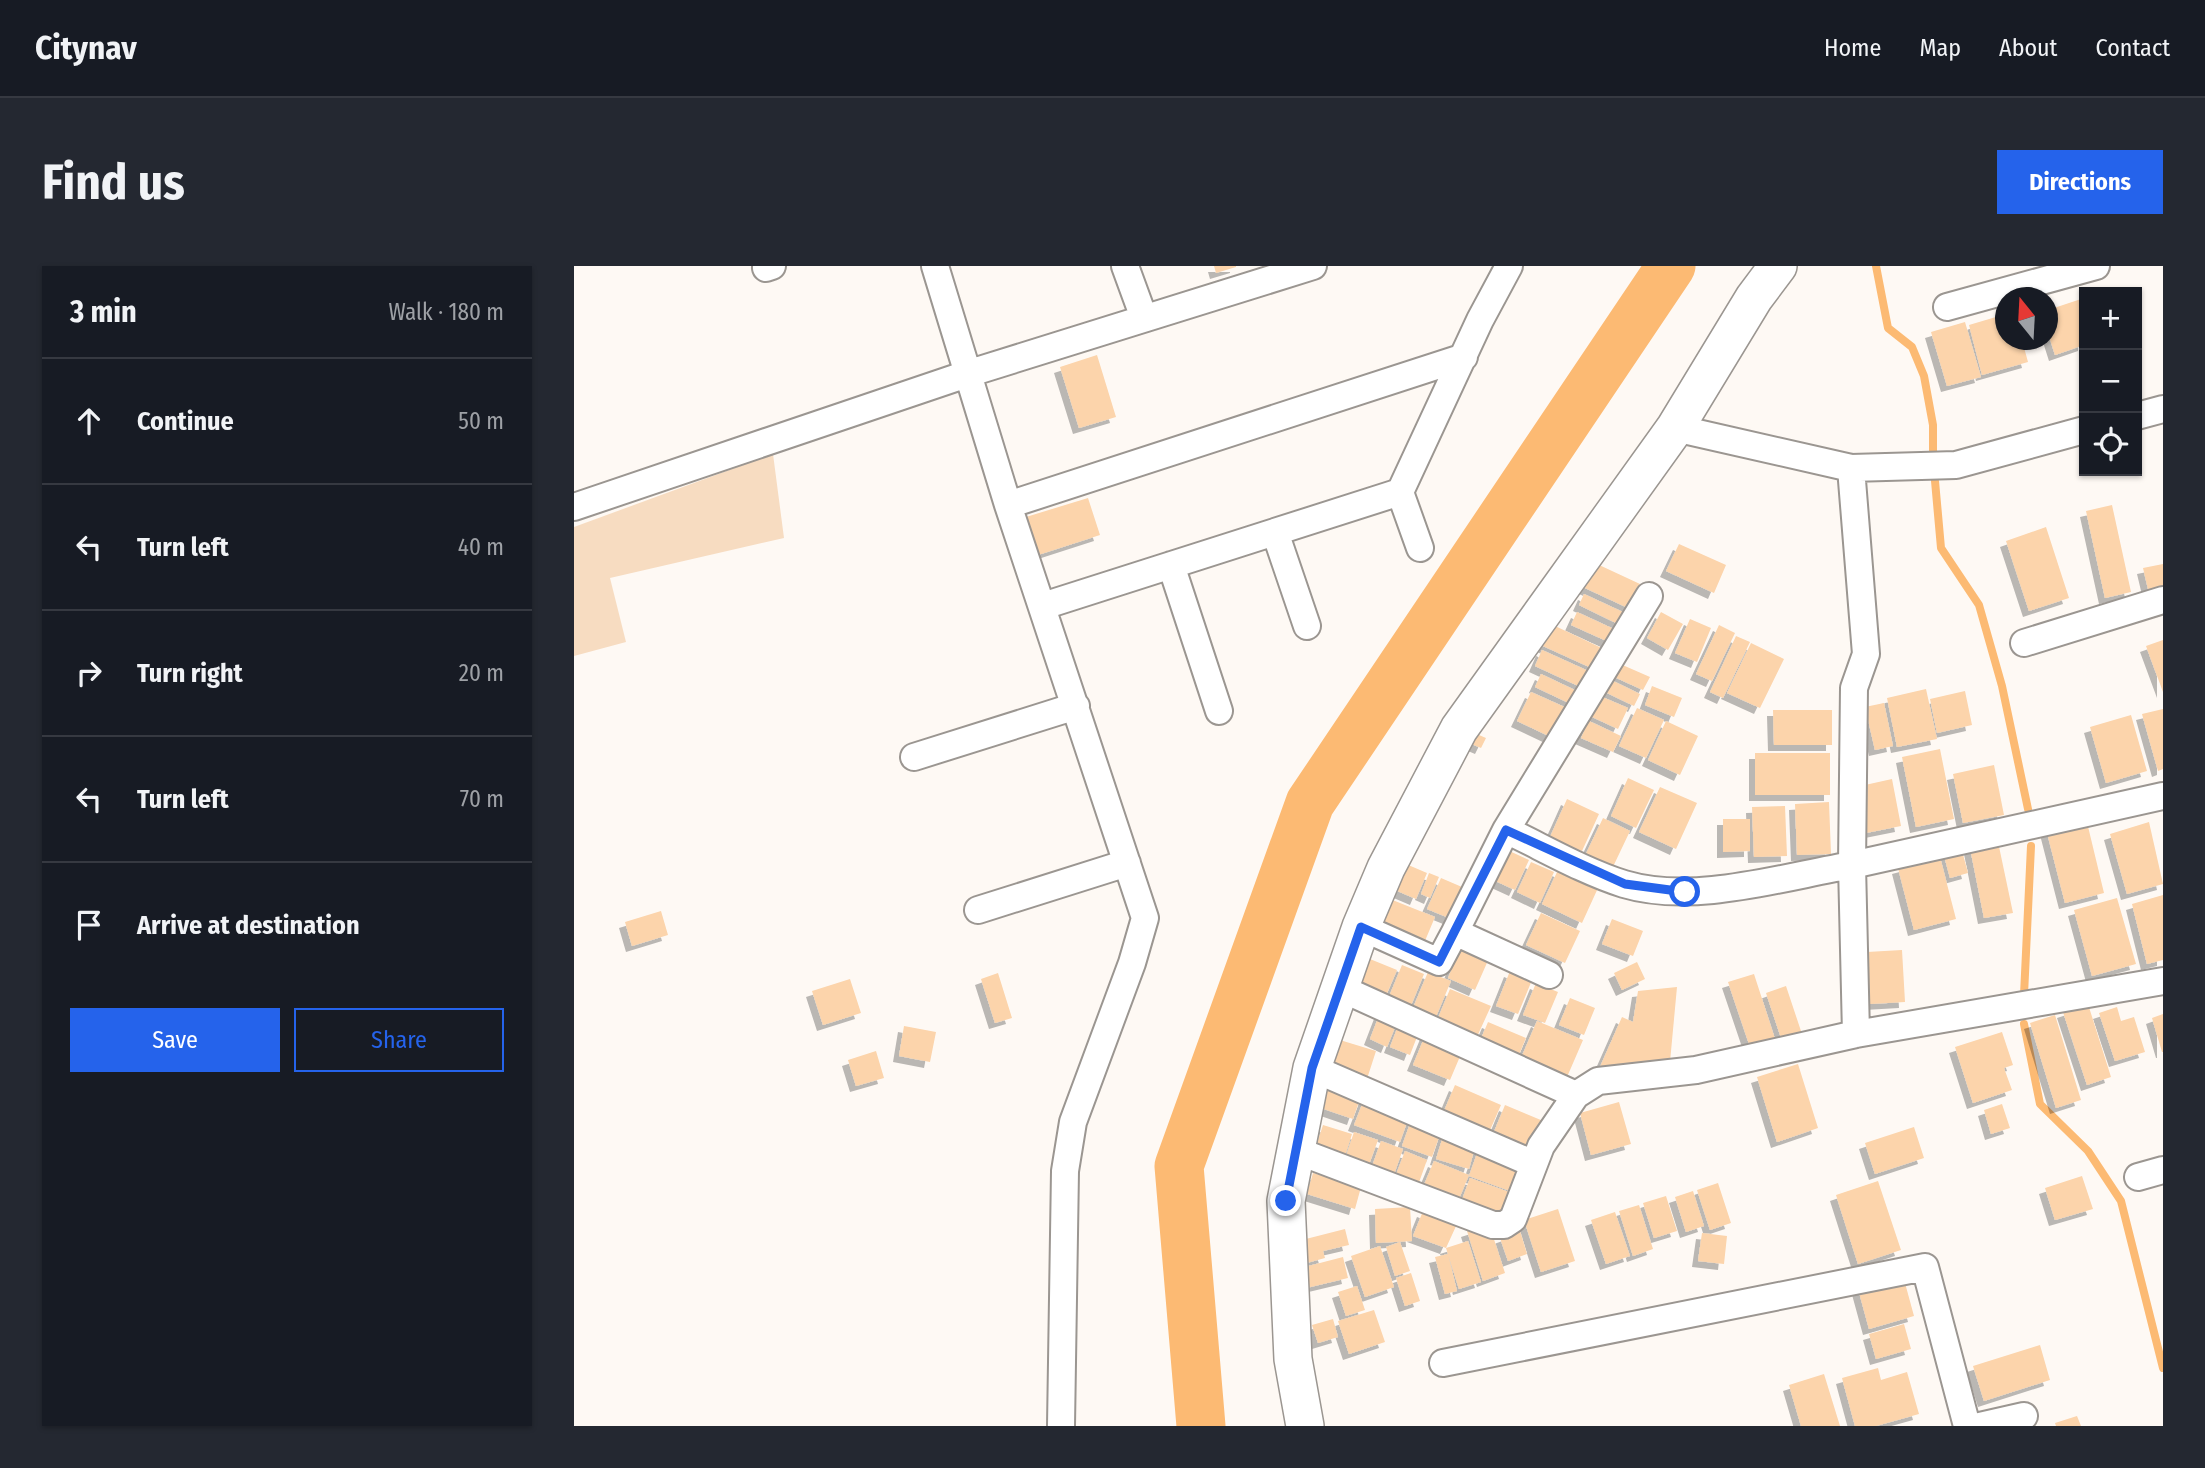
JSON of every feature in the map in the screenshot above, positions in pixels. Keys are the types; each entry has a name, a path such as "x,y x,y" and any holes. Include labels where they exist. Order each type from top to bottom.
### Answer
{"street":[{"path":"935,266 970,373 1008,505 1145,918 1132,963 1073,1122 1065,1171 1061,1426"},
{"path":"1125,266 1144,318"},
{"path":"574,507 970,373 1313,266"},
{"path":"1420,548 1400,492 1509,266"},
{"path":"1305,1426 1293,1359 1286,1201 1312,1068 1338,987 1385,868 1459,729 1675,428 1754,298 1779,266"},
{"path":"1947,307 2096,266"},
{"path":"1008,505 1464,357"},
{"path":"2142,415 2163,409"},
{"path":"1675,428 1851,468 1956,465 2079,431"},
{"path":"1851,468 1866,654 1854,688 1852,865 1856,1034"},
{"path":"1043,606 1400,492"},
{"path":"1275,531 1307,626"},
{"path":"1171,565 1219,711"},
{"path":"1361,927 1439,962 1506,830 1649,596"},
{"path":"2024,643 2163,600"},
{"path":"914,757 1076,706"},
{"path":"1506,830 1607,877 1653,890 1707,890 1852,865 2163,796"},
{"path":"978,910 1127,863"},
{"path":"1455,932 1549,975"},
{"path":"1296,1150 1499,1225 1513,1219 1541,1146 1576,1095 1598,1082 1696,1070 1856,1034 2163,981"},
{"path":"1338,987 1576,1095"},
{"path":"1312,1068 1534,1164"},
{"path":"1443,1363 1925,1267 1967,1426"},
{"path":"1980,1426 2024,1416"}],"shaded area":[{"path":"773,454 784,538 610,578 626,642 574,656 574,527"}],"building":[{"path":"1214,266 1236,266 1236,267 1216,273"},
{"path":"2079,300 2079,347 2055,355 2053,350 2058,350 2058,307"},
{"path":"1995,317 1995,350 2025,350 2028,362 1982,375 1969,325"},
{"path":"1965,322 1981,377 1947,386 1931,332"},
{"path":"1097,355 1116,417 1079,428 1060,367"},
{"path":"1088,498 1100,535 1038,555 1026,517"},
{"path":"2112,505 2131,592 2105,598 2086,511"},
{"path":"2046,527 2069,598 2029,611 2006,541"},
{"path":"1679,544 1726,565 1714,593 1666,571"},
{"path":"1597,564 1640,584 1628,608 1585,588"},
{"path":"2163,564 2163,586 2148,589 2143,568"},
{"path":"1584,594 1625,613 1620,625 1579,605"},
{"path":"1577,612 1616,630 1611,643 1571,625"},
{"path":"1661,612 1683,624 1668,650 1647,638"},
{"path":"1690,619 1711,628 1697,662 1675,653"},
{"path":"1553,625 1608,651 1598,671 1543,646"},
{"path":"1719,625 1735,633 1712,681 1696,674"},
{"path":"1736,636 1750,642 1723,698 1710,692"},
{"path":"2163,640 2163,692 2146,646"},
{"path":"1751,643 1784,659 1760,708 1727,693"},
{"path":"1542,650 1595,674 1587,690 1535,666"},
{"path":"1618,663 1650,677 1643,690 1612,676"},
{"path":"1541,674 1579,692 1573,705 1535,687"},
{"path":"1609,679 1640,694 1634,706 1603,691"},
{"path":"1652,686 1682,698 1674,717 1645,705"},
{"path":"1926,689 1937,739 1897,747 1887,698"},
{"path":"1965,691 1972,725 1937,733 1930,699"},
{"path":"1531,692 1569,709 1555,739 1517,721"},
{"path":"1600,696 1628,708 1618,729 1590,716"},
{"path":"1884,703 1893,746 1875,750 1865,707"},
{"path":"1637,708 1664,720 1646,758 1619,746"},
{"path":"2163,709 2163,769 2158,771 2142,714"},
{"path":"1773,710 1832,710 1832,745 1774,745"},
{"path":"2131,715 2147,771 2106,783 2090,727"},
{"path":"1589,721 1621,736 1613,752 1581,738"},
{"path":"1666,721 1698,736 1680,775 1648,760"},
{"path":"1472,732 1486,738 1481,748 1467,742"},
{"path":"1940,749 1954,819 1916,827 1902,757"},
{"path":"1755,753 1830,753 1830,795 1755,795"},
{"path":"1994,765 2004,815 1963,823 1953,774"},
{"path":"1628,778 1654,790 1636,828 1611,816"},
{"path":"1892,779 1901,826 1866,833 1856,787"},
{"path":"1660,787 1697,803 1676,849 1639,832"},
{"path":"1567,799 1599,814 1582,851 1550,837"},
{"path":"1829,802 1831,854 1797,855 1795,804"},
{"path":"1785,806 1787,856 1754,857 1752,807"},
{"path":"2085,814 2104,893 2065,903 2045,825"},
{"path":"1603,818 1630,831 1611,871 1584,858"},
{"path":"1723,819 1750,819 1750,851 1723,852"},
{"path":"2149,822 2163,884 2127,894 2110,834"},
{"path":"1997,837 2013,913 1984,918 1969,843"},
{"path":"1961,847 1968,873 1950,878 1943,852"},
{"path":"1505,849 1529,860 1515,890 1491,879"},
{"path":"1940,857 1956,919 1914,930 1898,868"},
{"path":"1531,862 1554,872 1540,903 1517,892"},
{"path":"1406,864 1427,873 1416,899 1395,890"},
{"path":"1558,870 1598,888 1582,923 1542,904"},
{"path":"1429,873 1439,877 1430,898 1421,894"},
{"path":"1441,878 1462,887 1449,918 1427,909"},
{"path":"2163,895 2163,960 2147,964 2132,904"},
{"path":"2117,898 2136,964 2092,976 2074,910"},
{"path":"1390,899 1435,917 1422,948 1377,929"},
{"path":"661,911 668,935 632,946 625,922"},
{"path":"1541,913 1580,931 1565,963 1526,945"},
{"path":"1612,919 1643,931 1633,956 1602,944"},
{"path":"1462,945 1490,956 1475,990 1448,978"},
{"path":"1902,950 1905,1002 1870,1004 1867,952"},
{"path":"1365,957 1397,970 1385,998 1354,986"},
{"path":"1637,962 1645,979 1622,990 1614,973"},
{"path":"1402,965 1424,974 1410,1008 1388,999"},
{"path":"1510,971 1532,980 1518,1014 1496,1006"},
{"path":"1428,972 1451,981 1433,1024 1410,1015"},
{"path":"998,973 1012,1018 995,1023 981,979"},
{"path":"1754,974 1776,1042 1751,1050 1728,982"},
{"path":"850,979 861,1013 823,1025 812,991"},
{"path":"1536,983 1558,992 1545,1023 1523,1015"},
{"path":"1786,986 1802,1034 1782,1041 1766,993"},
{"path":"1677,987 1670,1062 1596,1076 1622,1017 1633,1022 1638,991"},
{"path":"1450,989 1491,1006 1476,1039 1436,1023"},
{"path":"1570,998 1595,1008 1584,1035 1559,1025"},
{"path":"2088,1004 2111,1077 2087,1085 2063,1012"},
{"path":"2117,1007 2121,1021 2134,1017 2145,1052 2115,1061 2099,1013"},
{"path":"1380,1013 1398,1020 1387,1047 1370,1039"},
{"path":"2163,1014 2163,1052 2162,1052 2152,1018"},
{"path":"2055,1015 2081,1100 2056,1108 2030,1023"},
{"path":"1400,1021 1420,1029 1410,1055 1390,1047"},
{"path":"1537,1021 1583,1040 1564,1084 1518,1065"},
{"path":"1488,1022 1526,1038 1518,1057 1480,1041"},
{"path":"904,1026 936,1032 930,1062 899,1056"},
{"path":"1427,1031 1464,1047 1450,1080 1413,1065"},
{"path":"2002,1032 2013,1065 2004,1068 2012,1090 1973,1103 1955,1047"},
{"path":"1330,1037 1376,1051 1366,1082 1325,1069"},
{"path":"876,1051 884,1078 856,1086 848,1060"},
{"path":"1798,1064 1818,1128 1777,1142 1757,1077"},
{"path":"1325,1079 1362,1093 1353,1119 1315,1106"},
{"path":"1455,1085 1501,1105 1487,1137 1441,1118"},
{"path":"1365,1097 1410,1114 1400,1142 1354,1125"},
{"path":"1619,1102 1631,1144 1591,1155 1580,1113"},
{"path":"2002,1104 2010,1128 1991,1134 1984,1110"},
{"path":"1505,1105 1548,1123 1534,1156 1491,1139"},
{"path":"1413,1115 1443,1126 1432,1157 1402,1146"},
{"path":"1323,1125 1352,1134 1343,1162 1314,1153"},
{"path":"1914,1127 1924,1158 1875,1174 1865,1143"},
{"path":"1445,1130 1477,1140 1469,1169 1436,1159"},
{"path":"1354,1132 1378,1140 1367,1170 1344,1162"},
{"path":"1381,1141 1403,1149 1392,1180 1370,1172"},
{"path":"1480,1145 1532,1165 1521,1195 1469,1176"},
{"path":"1405,1151 1427,1160 1417,1188 1394,1180"},
{"path":"1434,1161 1469,1175 1456,1206 1421,1192"},
{"path":"1313,1173 1361,1187 1355,1209 1307,1194"},
{"path":"2082,1176 2093,1209 2055,1220 2045,1188"},
{"path":"1470,1178 1509,1192 1498,1220 1460,1205"},
{"path":"1878,1181 1901,1250 1858,1264 1836,1195"},
{"path":"1718,1183 1731,1223 1710,1230 1697,1190"},
{"path":"1693,1191 1704,1226 1686,1232 1675,1197"},
{"path":"1666,1196 1677,1231 1654,1238 1643,1203"},
{"path":"1639,1205 1653,1249 1633,1256 1619,1211"},
{"path":"1410,1207 1412,1241 1376,1243 1375,1209"},
{"path":"1558,1209 1575,1261 1541,1272 1524,1220"},
{"path":"1423,1211 1457,1224 1446,1248 1413,1236"},
{"path":"1615,1212 1630,1256 1606,1264 1591,1220"},
{"path":"1489,1224 1505,1273 1483,1281 1467,1231"},
{"path":"1345,1229 1349,1245 1323,1251 1325,1258 1303,1264 1298,1241"},
{"path":"1520,1231 1527,1254 1508,1261 1500,1238"},
{"path":"1702,1233 1727,1236 1724,1264 1698,1261"},
{"path":"1468,1241 1481,1282 1459,1289 1446,1248"},
{"path":"1400,1242 1410,1271 1395,1276 1386,1247"},
{"path":"1380,1246 1394,1287 1365,1297 1351,1256"},
{"path":"1448,1254 1457,1291 1445,1294 1435,1257"},
{"path":"1343,1257 1348,1278 1298,1290 1293,1270"},
{"path":"1902,1272 1914,1316 1869,1329 1857,1285"},
{"path":"1411,1273 1420,1301 1405,1306 1396,1278"},
{"path":"1357,1286 1365,1310 1346,1316 1338,1292"},
{"path":"1374,1310 1385,1342 1349,1354 1338,1321"},
{"path":"1333,1319 1338,1337 1318,1343 1312,1325"},
{"path":"1904,1324 1911,1349 1876,1359 1869,1334"},
{"path":"2040,1345 2050,1380 1984,1401 1973,1366"},
{"path":"1878,1368 1881,1380 1907,1372 1919,1414 1876,1426 1855,1426 1842,1378"},
{"path":"1824,1374 1840,1426 1801,1426 1789,1385"},
{"path":"2077,1416 2081,1426 2056,1426 2055,1423"}],"waterway":[{"path":"1201,1426 1179,1166 1310,803 1671,266"},
{"path":"1876,266 1888,328 1912,347 1924,376 1933,425 1933,452"},
{"path":"1935,481 1941,548 1979,605 2002,686 2028,809"},
{"path":"2024,995 2031,846"},
{"path":"2024,1024 2040,1104 2088,1151 2121,1201 2163,1368"}],"route":[{"path":"1286,1201 1312,1068 1326,1021 1361,927 1439,962 1506,830 1625,884 1653,890 1685,892"}]}
